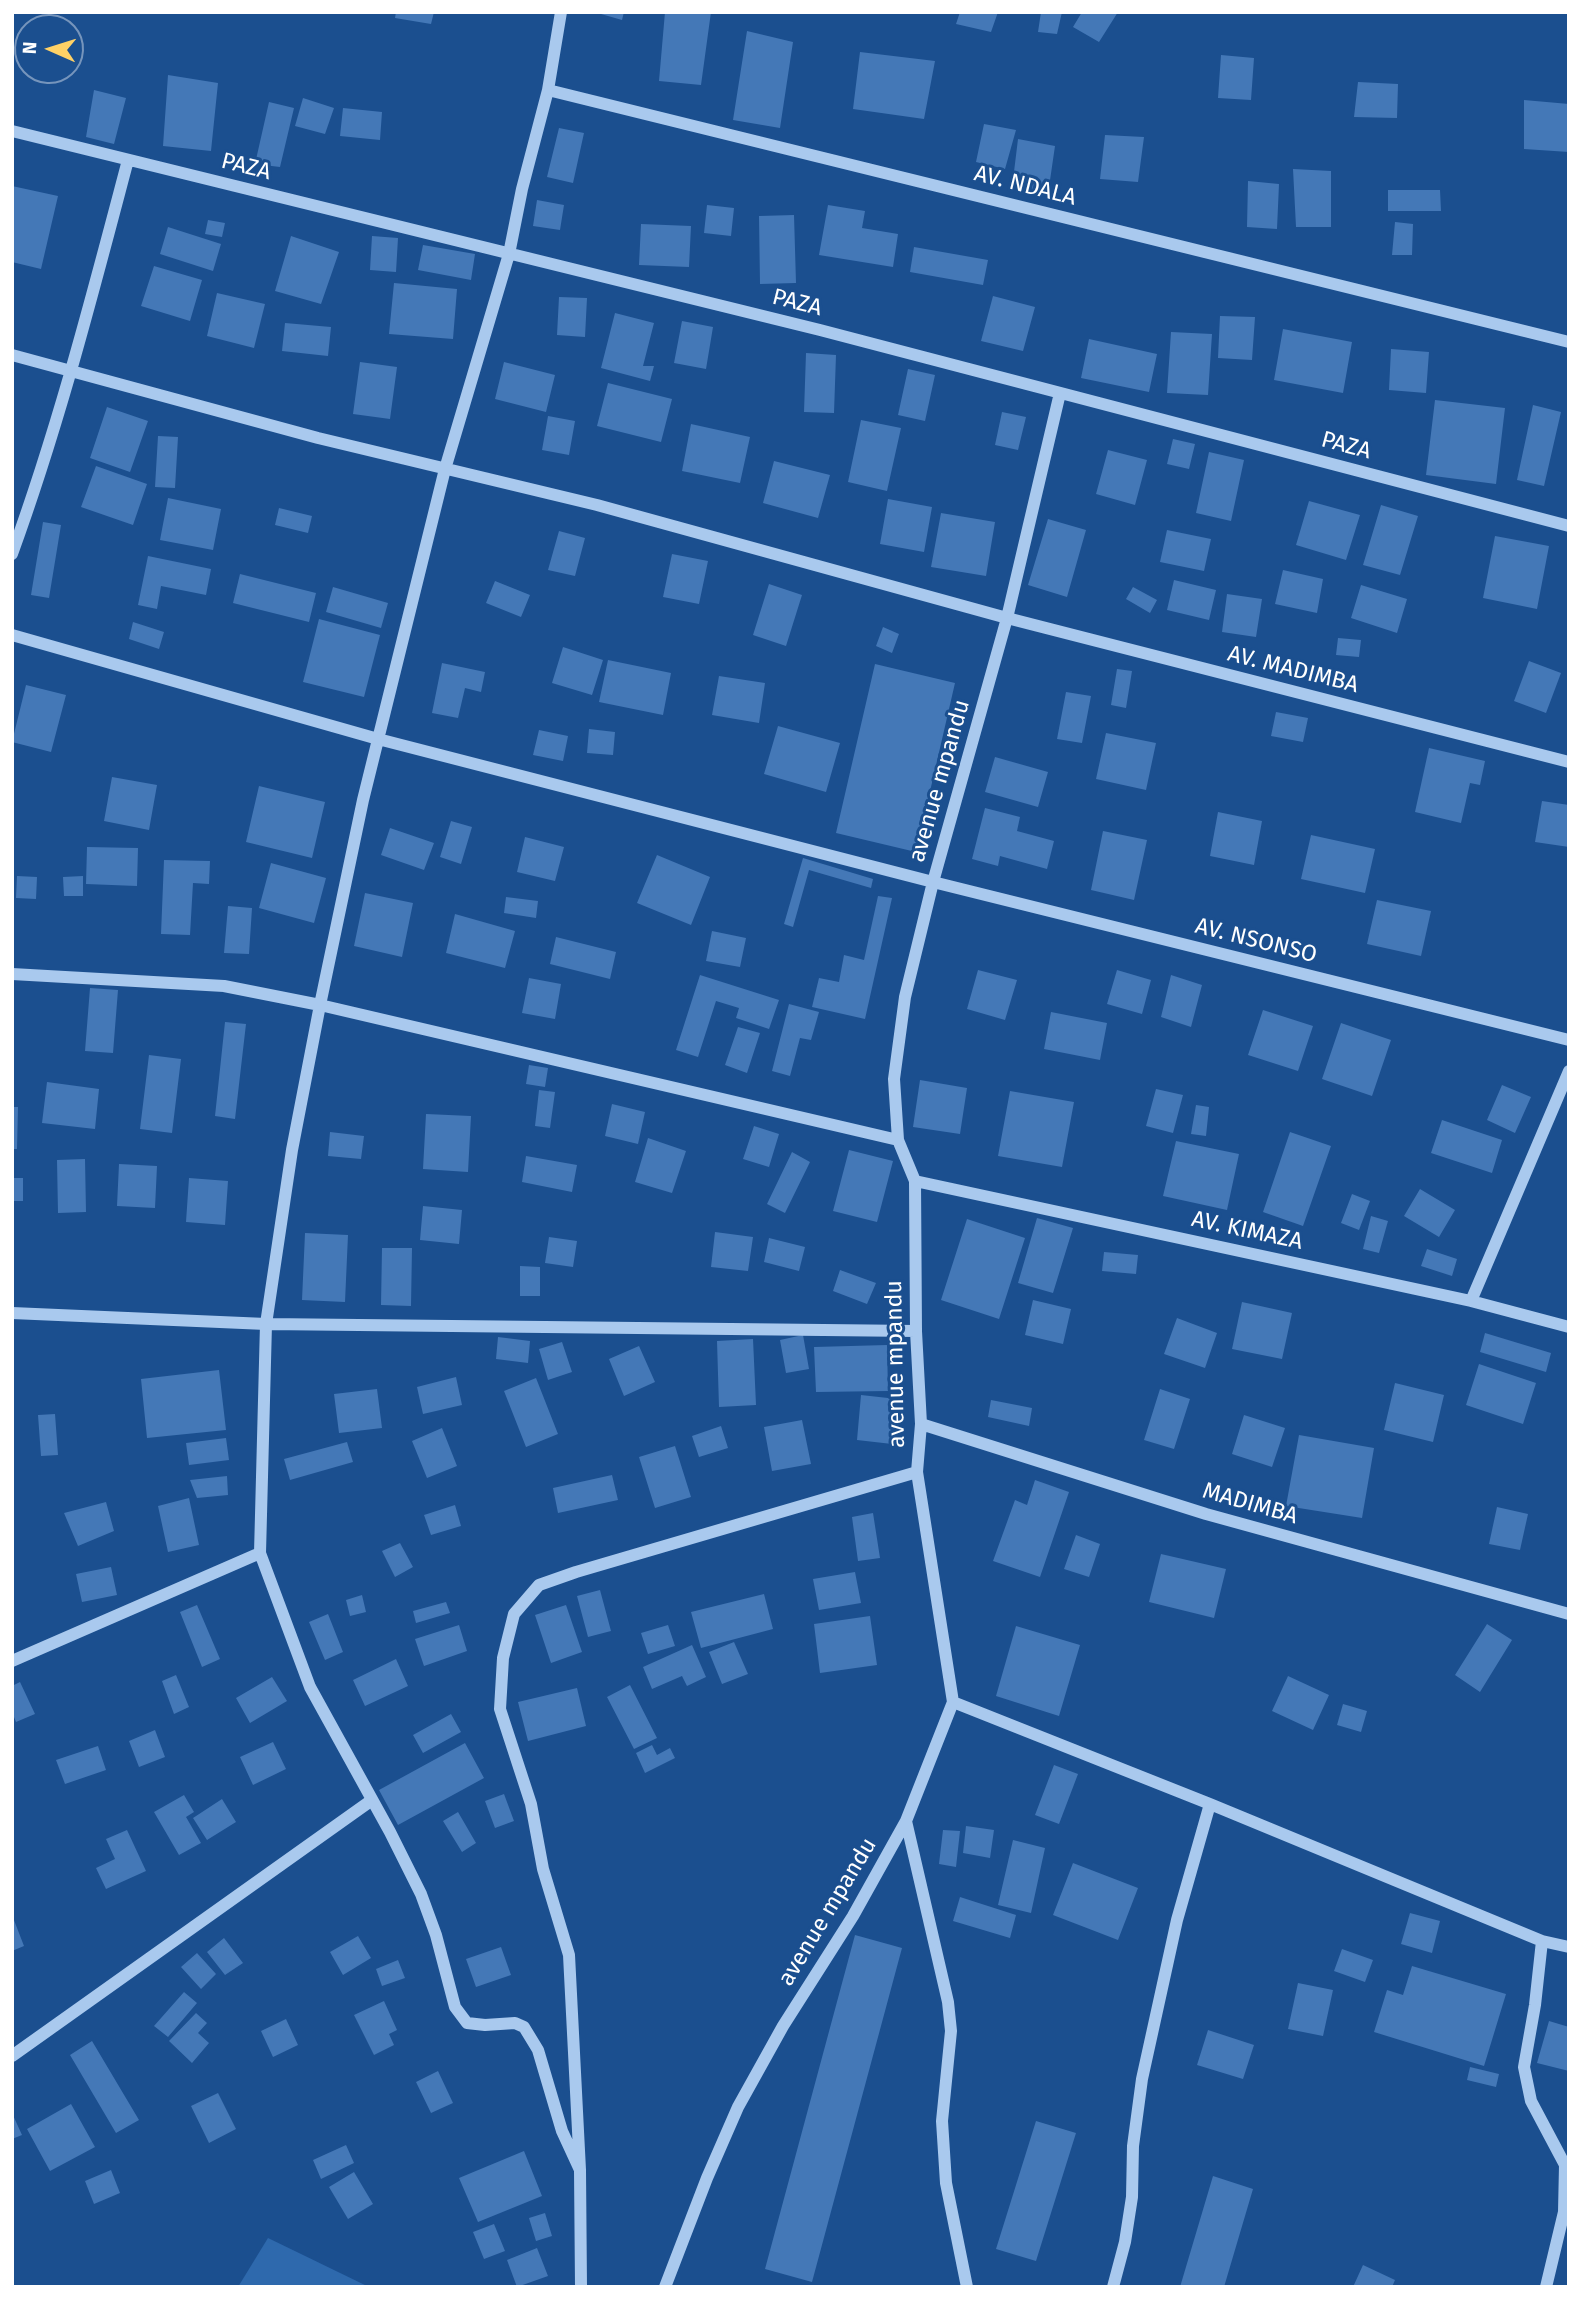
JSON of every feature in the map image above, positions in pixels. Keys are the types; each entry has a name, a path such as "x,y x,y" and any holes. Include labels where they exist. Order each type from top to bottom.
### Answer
{"street":[{"path":"561,12 548,90 522,189 509,254 445,469 363,800 320,1005 292,1150 266,1324 260,1553 310,1687 421,1894 436,1935 455,2007 467,2023 515,2023 524,2027 538,2050 562,2131 580,2170"},
{"name":"AV. NDALA","path":"548,90 1569,342"},
{"name":"PAZA","path":"12,131 820,330 1569,526"},
{"path":"12,554 72,372 128,160"},
{"name":"AV. MADIMBA","path":"12,355 317,438 597,505 1007,618 1569,762"},
{"name":"avenue mpandu","path":"665,2287 738,2107 783,2026 853,1916 906,1821 953,1702 917,1472 922,1424 916,1331 915,1181 898,1140 894,1079 905,996 933,882 1007,618 1060,393"},
{"name":"AV. NSONSO","path":"12,635 378,739 933,882 1569,1040"},
{"path":"12,974 224,986 320,1005 898,1140"},
{"path":"1471,1301 1569,1071"},
{"name":"AV. KIMAZA","path":"915,1181 1471,1301 1569,1327"},
{"path":"12,1313 266,1324 916,1331"},
{"name":"MADIMBA","path":"922,1424 1206,1514 1569,1614"},
{"path":"581,2287 580,2170 569,1955 543,1869 531,1804 500,1709 503,1658 514,1614 540,1585 564,1576 917,1472"},
{"path":"12,1661 260,1553"},
{"path":"953,1702 1210,1804 1542,1941 1569,1947"},
{"path":"12,2056 372,1800"},
{"path":"1113,2287 1125,2242 1132,2197 1133,2146 1142,2079 1177,1920 1210,1804"},
{"path":"906,1821 948,2002 951,2031 942,2121 946,2183 967,2287"},
{"path":"1542,1941 1535,2005 1524,2067 1531,2101 1565,2165 1564,2212 1546,2287"}],"shaded area":[{"path":"268,2238 369,2287 238,2287"}],"building":[{"path":"396,12 434,12 431,24 395,18"},
{"path":"594,12 624,12 622,20"},
{"path":"665,12 711,12 701,85 659,81"},
{"path":"960,12 998,12 991,32 956,24"},
{"path":"1041,12 1062,12 1057,34 1038,32"},
{"path":"1082,12 1118,12 1099,42 1073,27"},
{"path":"747,31 793,42 780,128 733,120"},
{"path":"860,52 935,61 924,119 853,109"},
{"path":"1221,55 1254,58 1251,100 1218,98"},
{"path":"168,75 218,83 211,151 163,146"},
{"path":"1358,82 1398,84 1397,118 1354,117"},
{"path":"94,90 126,98 114,144 86,137"},
{"path":"303,98 334,108 325,134 295,126"},
{"path":"1524,100 1569,104 1569,152 1524,149"},
{"path":"269,102 294,108 280,167 255,164"},
{"path":"343,108 382,112 380,140 340,136"},
{"path":"984,124 1016,130 1005,169 976,162"},
{"path":"559,128 584,133 573,183 547,177"},
{"path":"1105,135 1144,137 1138,182 1100,179"},
{"path":"1018,139 1055,146 1048,194 1012,188"},
{"path":"1293,169 1331,171 1331,227 1296,227"},
{"path":"1248,181 1279,184 1277,229 1247,227"},
{"path":"12,186 58,196 41,269 12,262"},
{"path":"1388,190 1440,190 1441,211 1388,211"},
{"path":"537,200 564,205 560,230 533,226"},
{"path":"707,205 734,208 731,236 704,233"},
{"path":"828,205 865,211 862,228 898,234 893,267 819,255"},
{"path":"794,215 796,283 760,284 759,216"},
{"path":"208,220 225,223 222,237 205,234"},
{"path":"1395,222 1413,224 1412,255 1392,255"},
{"path":"641,224 691,226 689,267 639,265"},
{"path":"168,227 221,244 213,271 160,254"},
{"path":"291,236 339,252 321,304 275,291"},
{"path":"372,236 398,238 396,272 370,270"},
{"path":"423,245 475,254 471,280 418,270"},
{"path":"914,247 988,260 983,285 910,272"},
{"path":"154,266 202,280 190,321 141,306"},
{"path":"394,283 457,289 453,339 389,334"},
{"path":"217,293 265,304 254,348 207,336"},
{"path":"993,296 1035,307 1023,351 981,341"},
{"path":"559,297 587,298 585,337 557,335"},
{"path":"615,313 654,323 643,366 654,366 650,381 601,368"},
{"path":"1220,316 1255,317 1252,360 1218,358"},
{"path":"682,321 713,327 706,369 674,363"},
{"path":"285,323 331,327 328,356 282,351"},
{"path":"1283,329 1352,342 1343,393 1274,380"},
{"path":"1171,332 1212,334 1208,395 1167,393"},
{"path":"1089,339 1157,354 1149,392 1081,378"},
{"path":"1391,349 1429,352 1426,393 1389,390"},
{"path":"806,353 836,355 834,413 804,412"},
{"path":"360,362 397,367 390,419 353,414"},
{"path":"504,362 555,375 546,412 495,399"},
{"path":"908,369 935,375 925,421 898,415"},
{"path":"608,383 672,399 661,442 597,426"},
{"path":"1435,400 1505,408 1496,484 1426,475"},
{"path":"1533,405 1561,412 1544,486 1517,480"},
{"path":"107,407 148,421 130,472 90,458"},
{"path":"1002,412 1026,417 1018,450 995,445"},
{"path":"548,416 575,421 569,455 542,450"},
{"path":"861,420 901,428 887,491 848,482"},
{"path":"691,424 750,437 740,483 682,471"},
{"path":"158,436 178,437 175,488 155,487"},
{"path":"1173,439 1195,444 1189,469 1167,464"},
{"path":"1108,450 1147,460 1135,505 1096,494"},
{"path":"1209,452 1244,460 1231,521 1196,513"},
{"path":"774,461 830,475 818,518 763,503"},
{"path":"96,466 147,484 133,525 81,507"},
{"path":"168,498 221,509 213,550 160,540"},
{"path":"888,499 932,507 924,552 880,544"},
{"path":"1309,501 1360,515 1346,560 1296,545"},
{"path":"1381,505 1418,516 1400,575 1363,565"},
{"path":"279,508 312,516 308,533 275,525"},
{"path":"941,513 995,522 986,576 931,567"},
{"path":"1048,519 1086,530 1067,597 1028,585"},
{"path":"43,522 61,525 49,598 31,595"},
{"path":"1167,530 1211,539 1204,571 1160,562"},
{"path":"559,531 585,538 575,576 548,570"},
{"path":"1495,536 1549,546 1537,609 1483,598"},
{"path":"672,554 708,561 699,604 663,597"},
{"path":"148,556 211,569 206,595 161,586 157,609 138,605"},
{"path":"1283,570 1323,579 1317,613 1275,604"},
{"path":"240,574 316,593 309,622 233,603"},
{"path":"1174,580 1216,590 1209,620 1167,610"},
{"path":"495,581 530,595 521,617 486,603"},
{"path":"769,584 802,595 786,646 753,635"},
{"path":"1361,585 1407,599 1397,633 1351,618"},
{"path":"333,587 388,603 381,628 326,612"},
{"path":"1133,587 1157,600 1150,613 1126,599"},
{"path":"1227,594 1262,599 1256,637 1222,632"},
{"path":"319,619 380,635 364,697 303,682"},
{"path":"133,622 164,632 159,649 129,639"},
{"path":"883,627 899,634 892,653 876,646"},
{"path":"1338,638 1361,640 1359,657 1336,655"},
{"path":"563,647 603,660 592,695 552,683"},
{"path":"608,660 671,673 663,715 599,702"},
{"path":"1529,661 1561,673 1546,713 1514,701"},
{"path":"442,663 485,672 481,692 465,688 458,718 432,713"},
{"path":"875,664 955,683 916,852 836,833"},
{"path":"1117,669 1132,671 1126,708 1111,705"},
{"path":"719,676 765,683 759,723 712,715"},
{"path":"26,685 66,695 51,752 12,742"},
{"path":"1066,692 1091,696 1082,743 1057,739"},
{"path":"1276,712 1308,718 1303,742 1271,736"},
{"path":"778,726 840,743 826,792 764,774"},
{"path":"589,729 615,732 613,755 587,753"},
{"path":"539,730 568,736 563,761 533,755"},
{"path":"1106,733 1156,743 1146,790 1096,779"},
{"path":"1429,748 1485,761 1480,785 1470,783 1461,823 1415,812"},
{"path":"995,757 1048,772 1038,807 985,792"},
{"path":"112,777 157,785 149,830 104,821"},
{"path":"259,786 325,802 312,858 246,842"},
{"path":"1542,801 1569,805 1569,847 1535,842"},
{"path":"985,808 1020,817 1017,831 1054,841 1047,869 1000,856 998,866 972,859"},
{"path":"1218,812 1262,821 1254,865 1210,856"},
{"path":"451,821 472,827 461,864 440,857"},
{"path":"390,828 434,843 424,870 381,855"},
{"path":"1103,831 1147,840 1134,900 1091,890"},
{"path":"1311,835 1375,849 1365,893 1301,879"},
{"path":"525,837 564,847 555,881 517,872"},
{"path":"87,847 138,848 137,886 86,884"},
{"path":"657,855 710,877 691,925 637,903"},
{"path":"803,858 873,879 871,888 809,870 793,927 784,924"},
{"path":"164,860 210,861 209,884 193,883 190,935 161,934"},
{"path":"271,863 326,878 314,923 259,908"},
{"path":"17,876 37,877 36,899 16,898"},
{"path":"83,876 83,896 64,896 63,877"},
{"path":"365,893 413,903 402,957 354,946"},
{"path":"878,896 892,898 865,1019 812,1007 819,978 839,982 844,955 864,960"},
{"path":"506,897 538,901 536,918 504,913"},
{"path":"1377,900 1431,911 1421,956 1367,944"},
{"path":"228,906 252,908 249,954 224,953"},
{"path":"455,914 515,931 505,968 446,953"},
{"path":"712,931 746,938 740,967 706,961"},
{"path":"556,937 616,952 610,979 550,964"},
{"path":"978,970 1017,980 1005,1020 967,1009"},
{"path":"1117,970 1151,980 1142,1014 1107,1004"},
{"path":"700,975 779,1000 769,1029 736,1018 739,1008 716,1001 698,1057 676,1050"},
{"path":"1171,975 1202,985 1191,1027 1161,1017"},
{"path":"529,978 561,984 555,1019 522,1013"},
{"path":"90,988 118,990 113,1053 85,1051"},
{"path":"789,1004 819,1012 811,1040 800,1038 790,1076 772,1071"},
{"path":"1263,1010 1313,1026 1298,1071 1248,1055"},
{"path":"1051,1012 1107,1023 1100,1060 1044,1049"},
{"path":"225,1022 246,1024 235,1119 215,1116"},
{"path":"1341,1023 1391,1040 1372,1096 1322,1079"},
{"path":"738,1027 760,1033 747,1073 725,1065"},
{"path":"149,1055 181,1059 172,1133 140,1129"},
{"path":"529,1065 548,1068 545,1087 526,1084"},
{"path":"920,1080 967,1088 960,1134 913,1127"},
{"path":"47,1082 99,1089 95,1129 42,1123"},
{"path":"1502,1085 1531,1097 1515,1133 1487,1120"},
{"path":"1156,1089 1183,1095 1173,1133 1146,1126"},
{"path":"539,1090 555,1092 550,1128 535,1126"},
{"path":"1010,1091 1074,1102 1062,1167 998,1156"},
{"path":"612,1104 645,1112 638,1144 605,1136"},
{"path":"1196,1105 1209,1107 1206,1136 1191,1134"},
{"path":"12,1107 18,1107 17,1149 12,1149"},
{"path":"426,1114 471,1116 468,1172 423,1169"},
{"path":"1442,1120 1502,1140 1492,1173 1431,1153"},
{"path":"754,1126 779,1134 769,1167 743,1159"},
{"path":"330,1132 364,1136 361,1159 328,1156"},
{"path":"1290,1132 1331,1146 1303,1226 1263,1212"},
{"path":"648,1138 686,1151 672,1193 635,1182"},
{"path":"1176,1141 1239,1154 1227,1210 1163,1196"},
{"path":"849,1150 893,1161 877,1222 833,1211"},
{"path":"792,1152 810,1162 785,1213 767,1204"},
{"path":"526,1156 577,1165 572,1192 522,1182"},
{"path":"85,1159 86,1212 58,1213 57,1160"},
{"path":"119,1164 157,1166 155,1208 117,1206"},
{"path":"12,1178 23,1178 23,1201 12,1201"},
{"path":"189,1178 228,1181 225,1225 186,1222"},
{"path":"1420,1189 1455,1210 1439,1237 1404,1216"},
{"path":"1352,1194 1370,1201 1359,1230 1341,1223"},
{"path":"423,1206 462,1210 459,1244 420,1240"},
{"path":"1371,1216 1388,1221 1379,1253 1363,1249"},
{"path":"1037,1218 1073,1228 1053,1293 1018,1283"},
{"path":"967,1219 1025,1238 999,1319 941,1300"},
{"path":"715,1232 753,1237 748,1271 711,1267"},
{"path":"305,1233 348,1235 345,1302 302,1300"},
{"path":"549,1237 577,1241 573,1267 545,1263"},
{"path":"769,1238 805,1247 799,1271 764,1262"},
{"path":"382,1248 412,1248 411,1306 381,1305"},
{"path":"1427,1249 1457,1259 1452,1276 1421,1266"},
{"path":"1104,1252 1138,1255 1136,1274 1102,1271"},
{"path":"520,1266 540,1267 540,1296 520,1296"},
{"path":"840,1270 876,1283 867,1304 833,1291"},
{"path":"1033,1300 1071,1309 1063,1344 1025,1335"},
{"path":"1242,1302 1292,1313 1282,1359 1232,1349"},
{"path":"1177,1318 1217,1333 1205,1368 1164,1354"},
{"path":"1485,1333 1551,1353 1546,1372 1480,1352"},
{"path":"803,1335 809,1369 786,1373 780,1340"},
{"path":"498,1337 530,1341 528,1363 496,1359"},
{"path":"753,1339 756,1405 719,1407 717,1341"},
{"path":"562,1342 572,1372 548,1380 539,1349"},
{"path":"887,1345 888,1391 816,1392 814,1347"},
{"path":"639,1346 655,1382 624,1396 609,1359"},
{"path":"1479,1364 1536,1383 1523,1424 1466,1405"},
{"path":"219,1370 226,1430 147,1438 141,1379"},
{"path":"456,1377 462,1405 423,1414 417,1387"},
{"path":"536,1378 558,1434 526,1447 504,1391"},
{"path":"1395,1383 1444,1395 1433,1442 1384,1430"},
{"path":"377,1389 382,1428 339,1433 334,1394"},
{"path":"1160,1389 1190,1399 1174,1449 1144,1440"},
{"path":"861,1395 897,1399 892,1444 857,1440"},
{"path":"991,1400 1032,1408 1029,1426 988,1417"},
{"path":"55,1414 58,1455 41,1456 38,1415"},
{"path":"1244,1415 1285,1428 1272,1467 1232,1454"},
{"path":"802,1420 811,1464 772,1471 764,1427"},
{"path":"721,1426 728,1448 699,1457 692,1436"},
{"path":"442,1428 457,1466 427,1478 412,1441"},
{"path":"1299,1435 1374,1448 1362,1518 1286,1506"},
{"path":"226,1438 229,1460 189,1465 186,1443"},
{"path":"347,1442 353,1462 290,1480 284,1459"},
{"path":"675,1446 691,1497 655,1508 639,1457"},
{"path":"612,1475 618,1500 558,1513 553,1488"},
{"path":"227,1476 228,1495 197,1498 190,1480"},
{"path":"1035,1480 1069,1492 1040,1577 993,1561 1015,1500 1027,1505"},
{"path":"189,1498 199,1545 168,1552 158,1506"},
{"path":"106,1502 114,1531 78,1546 64,1513"},
{"path":"455,1505 461,1526 431,1535 424,1515"},
{"path":"1497,1507 1528,1514 1520,1550 1489,1544"},
{"path":"873,1513 880,1558 858,1561 852,1517"},
{"path":"1076,1535 1100,1544 1089,1577 1064,1569"},
{"path":"400,1543 413,1567 395,1577 382,1551"},
{"path":"1161,1554 1226,1569 1214,1618 1149,1602"},
{"path":"111,1567 117,1595 82,1602 76,1574"},
{"path":"855,1572 861,1603 819,1610 813,1579"},
{"path":"600,1590 611,1631 588,1637 577,1596"},
{"path":"764,1594 773,1629 701,1648 691,1612"},
{"path":"362,1595 366,1612 350,1616 346,1600"},
{"path":"446,1602 450,1613 416,1623 413,1611"},
{"path":"197,1605 220,1659 202,1667 180,1612"},
{"path":"566,1605 582,1652 551,1663 535,1615"},
{"path":"328,1614 343,1652 325,1660 309,1622"},
{"path":"870,1616 877,1665 820,1673 814,1624"},
{"path":"1487,1624 1512,1640 1480,1692 1455,1675"},
{"path":"459,1625 467,1651 424,1666 415,1639"},
{"path":"668,1625 675,1646 648,1654 641,1633"},
{"path":"1016,1626 1080,1645 1059,1716 996,1696"},
{"path":"734,1642 748,1674 722,1684 709,1652"},
{"path":"692,1645 706,1677 687,1686 682,1676 652,1689 643,1667"},
{"path":"396,1659 408,1686 365,1706 353,1680"},
{"path":"176,1675 189,1707 174,1714 162,1681"},
{"path":"1288,1676 1329,1695 1313,1730 1272,1711"},
{"path":"272,1677 287,1701 250,1723 236,1698"},
{"path":"20,1682 35,1714 16,1722 12,1712 12,1686"},
{"path":"630,1685 657,1738 634,1749 607,1697"},
{"path":"577,1688 586,1726 528,1741 518,1702"},
{"path":"1343,1704 1367,1711 1361,1732 1337,1725"},
{"path":"451,1714 461,1732 423,1753 413,1735"},
{"path":"155,1730 165,1757 139,1767 129,1741"},
{"path":"273,1742 286,1769 253,1785 240,1757"},
{"path":"465,1743 484,1778 398,1825 379,1790"},
{"path":"652,1745 657,1755 670,1748 675,1758 645,1773 636,1753"},
{"path":"98,1746 106,1770 65,1784 56,1760"},
{"path":"1054,1765 1078,1774 1059,1824 1035,1815"},
{"path":"504,1794 514,1821 495,1828 485,1801"},
{"path":"184,1795 194,1812 186,1817 201,1843 179,1855 154,1812"},
{"path":"222,1799 236,1822 207,1840 193,1818"},
{"path":"458,1812 476,1843 462,1852 443,1821"},
{"path":"966,1826 994,1830 990,1858 963,1853"},
{"path":"127,1830 146,1871 106,1889 96,1868 115,1859 106,1839"},
{"path":"943,1830 960,1831 956,1867 939,1864"},
{"path":"1013,1840 1045,1848 1031,1913 998,1905"},
{"path":"1073,1863 1138,1888 1118,1940 1053,1915"},
{"path":"960,1897 1016,1915 1010,1938 953,1921"},
{"path":"1410,1913 1440,1921 1432,1953 1401,1944"},
{"path":"12,1915 24,1946 12,1951"},
{"path":"855,1935 902,1948 812,2282 765,2269"},
{"path":"358,1936 371,1958 343,1975 330,1952"},
{"path":"224,1938 243,1963 225,1975 207,1952"},
{"path":"501,1947 511,1975 476,1987 466,1959"},
{"path":"1342,1949 1373,1960 1365,1982 1334,1971"},
{"path":"197,1953 216,1974 201,1989 181,1967"},
{"path":"398,1960 405,1978 382,1986 376,1969"},
{"path":"1412,1966 1506,1994 1484,2066 1374,2032 1387,1990 1403,1995"},
{"path":"1298,1983 1333,1990 1323,2036 1288,2029"},
{"path":"184,1992 197,2003 168,2037 154,2026"},
{"path":"384,2001 397,2030 389,2034 394,2045 374,2055 354,2015"},
{"path":"196,2013 207,2023 198,2033 209,2043 192,2063 169,2041"},
{"path":"286,2019 298,2045 273,2057 261,2031"},
{"path":"1549,2021 1569,2027 1569,2071 1537,2063"},
{"path":"1208,2030 1254,2045 1243,2079 1197,2065"},
{"path":"92,2041 139,2120 116,2133 70,2055"},
{"path":"1470,2067 1499,2074 1496,2087 1467,2080"},
{"path":"438,2071 453,2103 431,2113 416,2082"},
{"path":"218,2093 236,2129 209,2143 191,2106"},
{"path":"71,2104 95,2147 50,2171 27,2129"},
{"path":"12,2113 22,2135 12,2139"},
{"path":"1036,2121 1076,2133 1036,2261 996,2249"},
{"path":"346,2145 354,2163 321,2179 313,2160"},
{"path":"524,2151 542,2196 478,2222 459,2178"},
{"path":"111,2170 120,2193 94,2204 85,2181"},
{"path":"354,2172 373,2204 348,2219 329,2187"},
{"path":"1213,2176 1253,2189 1224,2287 1180,2287"},
{"path":"545,2213 552,2236 536,2241 529,2218"},
{"path":"494,2224 505,2251 484,2259 473,2232"},
{"path":"537,2248 548,2276 517,2287 507,2260"},
{"path":"1363,2265 1395,2280 1392,2287 1353,2287"}]}
